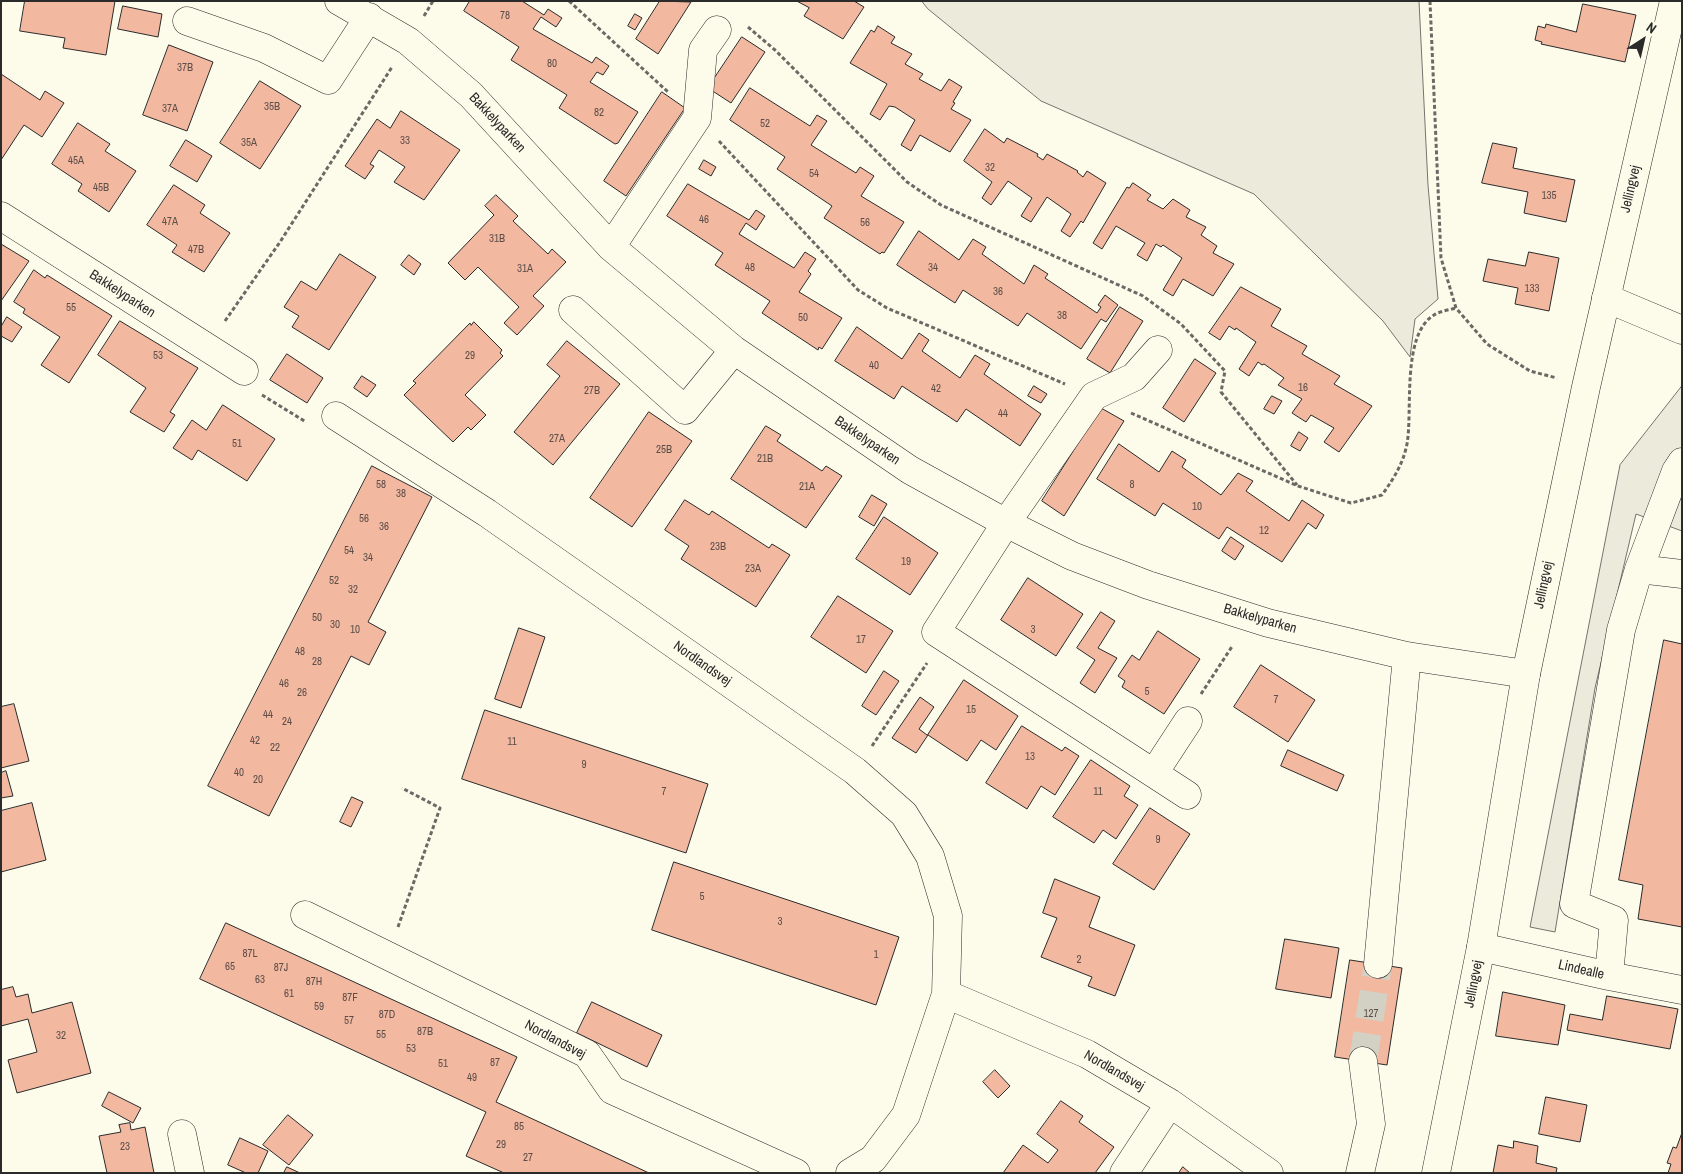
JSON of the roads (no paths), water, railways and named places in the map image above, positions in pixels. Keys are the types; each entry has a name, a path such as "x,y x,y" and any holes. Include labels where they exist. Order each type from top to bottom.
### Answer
{"street":[{"name":"Bakkelyparken","path":"339,1 408,41 471,95 611,246 734,350 910,470 1006,523 1072,556 1148,585 1250,618 1407,656 1526,674"},
{"name":"Jellingvej","path":"1436,1173 1481,947 1526,674 1586,387 1674,1"},
{"path":"187,21 264,48 328,80 368,17"},
{"path":"611,246 697,118 703,50 717,30"},
{"name":"Bakkelyparken","path":"1,216 244,371"},
{"path":"1606,298 1682,330"},
{"path":"573,310 685,410 734,350"},
{"path":"1158,350 1134,377 1094,396 1006,523 936,632 1187,795"},
{"name":"Nordlandsvej","path":"336,416 487,513 855,771 904,814 930,856 948,916 946,994 906,1115 873,1159 850,1173"},
{"path":"1609,976 1614,920 1574,904 1621,630 1639,569 1676,472 1682,462"},
{"path":"1639,569 1682,574"},
{"path":"1378,964 1407,656"},
{"path":"1154,773 1188,721"},
{"name":"Nordlandsvej","path":"305,916 587,1054 612,1090 796,1173"},
{"name":"Lindealle","path":"1481,947 1609,976 1682,990"},
{"name":"Nordlandsvej","path":"946,994 1087,1054 1170,1103 1269,1173"},
{"path":"1360,1173 1371,1124 1363,1061"},
{"path":"1124,1173 1170,1103"},
{"path":"182,1134 190,1173"}],"tunnel":[{"path":"1363,1061 1378,964"}]}
